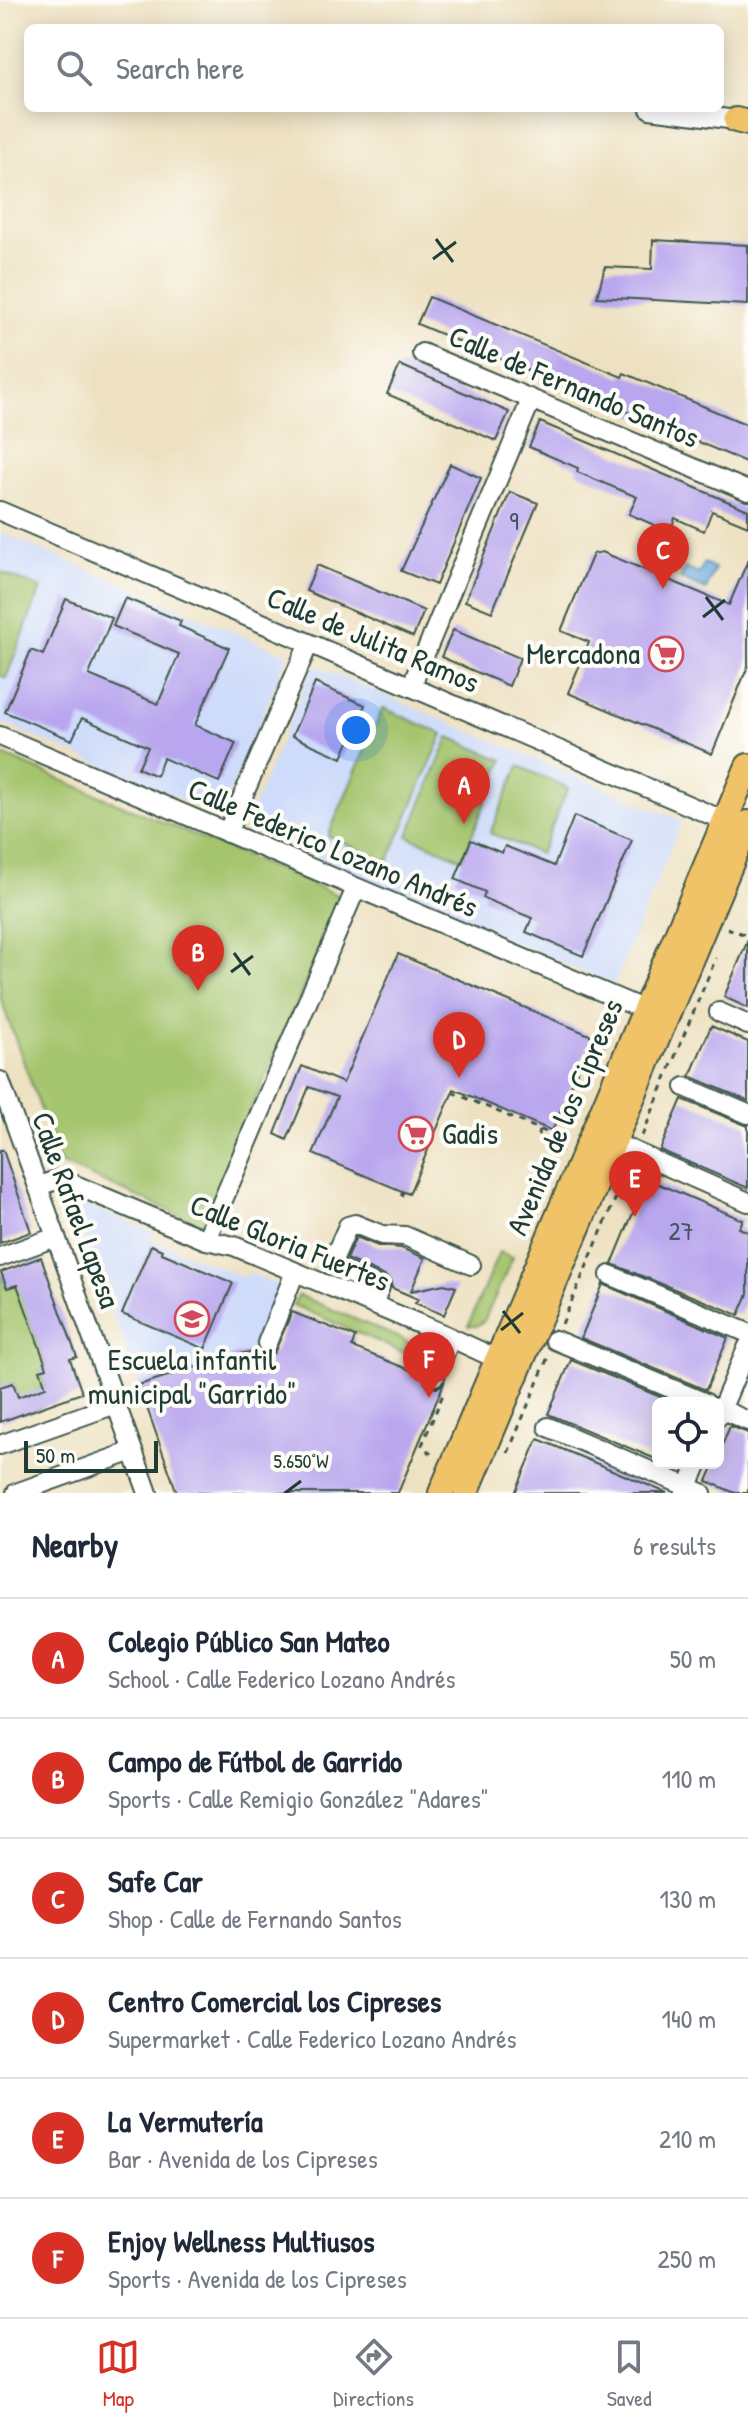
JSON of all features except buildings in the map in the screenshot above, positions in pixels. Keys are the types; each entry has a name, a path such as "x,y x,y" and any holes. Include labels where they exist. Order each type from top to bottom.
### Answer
{"main road":[{"name":"Avenida de los Cipreses","path":"441,1493 497,1359 602,1144 741,831 748,766"},
{"name":"Avenida de los Cipreses","path":"466,1493 516,1376 602,1144 645,1010 741,831"}],"street":[{"path":"676,112 744,120"},
{"name":"Calle de Fernando Santos","path":"422,353 748,491"},
{"path":"411,687 531,400"},
{"name":"Calle de Julita Ramos","path":"0,511 741,831"},
{"path":"227,833 309,643"},
{"name":"Calle Federico Lozano Andrés","path":"0,736 645,1010"},
{"path":"206,1240 356,888"},
{"path":"719,1012 748,1025"},
{"name":"Calle Rafael Lapesa","path":"0,1081 148,1493"},
{"path":"685,1087 748,1114"},
{"path":"602,1144 748,1202"},
{"name":"Calle Gloria Fuertes","path":"38,1186 57,1180 68,1182 206,1240 234,1246 497,1359 516,1376"},
{"path":"373,1305 380,1287 336,1268 333,1260 348,1226 355,1224 382,1235 405,1236 471,1265"},
{"path":"0,1257 56,1237"},
{"path":"267,1343 295,1272"},
{"path":"610,1275 748,1333"},
{"path":"435,1376 451,1338"},
{"path":"555,1340 688,1397"},
{"path":"722,1397 748,1346"},
{"path":"0,1445 116,1404"},
{"path":"724,1412 748,1421"},
{"path":"548,1427 692,1491 697,1469"},
{"path":"16,1493 133,1451"}],"path":[{"path":"727,928 748,936"},
{"path":"507,1454 555,1340 602,1144 718,953"},
{"path":"452,1092 540,1130 602,1144"},
{"path":"540,1130 536,1139 563,1150"},
{"path":"429,1426 422,1445 431,1454"}],"shaded area":[{"path":"0,532 288,655 220,816 0,722"},
{"path":"313,665 682,821 614,985 245,827"},
{"name":"Escuela infantil municipal \"Garrido\"","path":"76,1200 154,1233 152,1240 246,1278 249,1272 282,1287 256,1350 139,1385 72,1203"}],"green space":[{"path":"0,572 41,588 6,678 0,675"},
{"path":"383,708 443,734 388,862 328,836"},
{"path":"449,737 503,760 462,859 408,836"},
{"path":"0,754 342,897 202,1225 60,1163 0,997"},
{"path":"519,766 568,788 540,854 490,833"},
{"path":"603,1027 608,1035 595,1064 589,1061"},
{"path":"499,1252 513,1257 484,1321 468,1326"},
{"path":"0,1272 7,1288 18,1284 47,1368 40,1371 46,1387 36,1391 41,1408 24,1414 13,1383 0,1387"},
{"path":"298,1295 409,1342 404,1353 293,1305"}],"water":[{"path":"704,563 715,568 706,590 680,579 685,568 699,574"}],"place":[{"name":"Safe Car","path":"663,589"},
{"name":"Mercadona","path":"666,654"},
{"name":"Colegio Público San Mateo","path":"464,824"},
{"name":"Campo de Fútbol de Garrido","path":"198,991"},
{"name":"Centro Comercial los Cipreses","path":"459,1078"},
{"name":"Gadis","path":"416,1134"},
{"name":"La Vermutería","path":"635,1217"},
{"name":"Escuela infantil municipal \"Garrido\"","path":"192,1319"},
{"name":"Enjoy Wellness Multiusos","path":"429,1398"}]}
